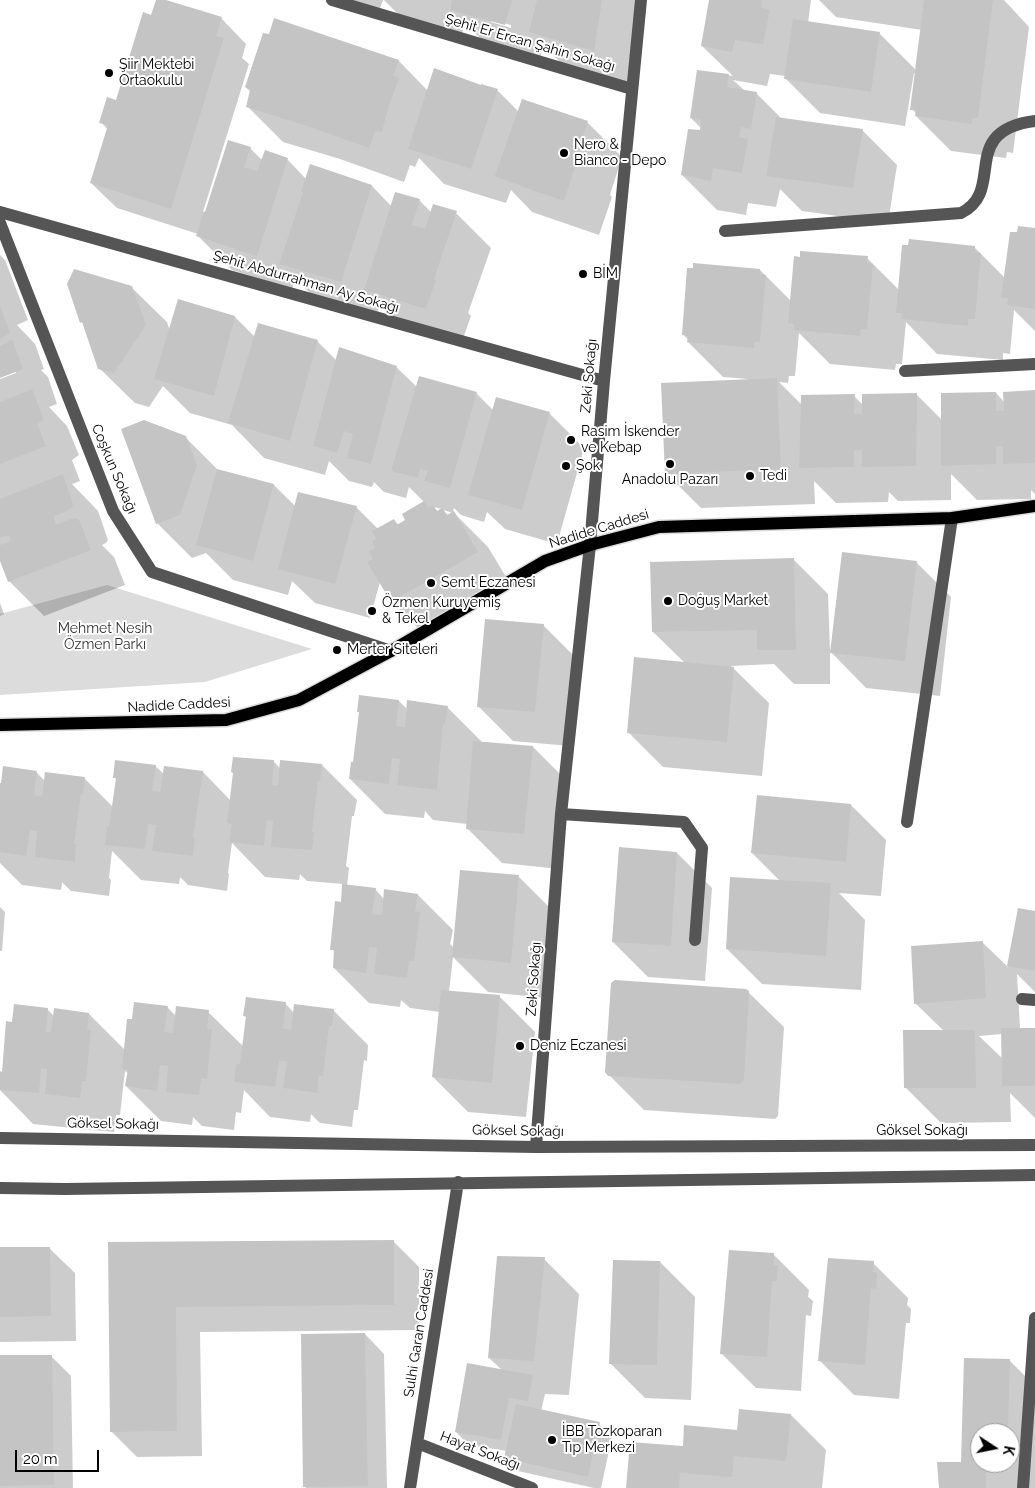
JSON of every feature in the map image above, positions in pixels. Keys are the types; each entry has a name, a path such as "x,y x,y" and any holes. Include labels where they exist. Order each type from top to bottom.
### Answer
{"main road":[{"name":"Nadide Caddesi","path":"0,725 226,720 299,700 391,652 545,561 590,545 659,527 952,518 1035,506"}],"street":[{"name":"Şehit Er Ercan Şahin Sokağı","path":"332,0 632,89"},
{"name":"Zeki Sokağı","path":"536,1147 561,814 590,545 641,0"},
{"path":"725,231 961,213 969,209 977,200 983,182 990,146 997,135 1008,127 1035,121"},
{"name":"Şehit Abdurrahman Ay Sokağı","path":"0,212 604,381"},
{"name":"Coşkun Sokağı","path":"0,223 113,511 152,572 391,652"},
{"path":"905,371 1035,364"},
{"path":"907,822 952,518"},
{"path":"561,814 684,822 702,848 695,940"},
{"path":"1022,999 1035,1000"},
{"name":"Göksel Sokağı","path":"0,1138 536,1147 1035,1145"},
{"path":"0,1188 65,1189 1035,1175"},
{"name":"Sulhi Garan Caddesi","path":"410,1488 458,1182"},
{"path":"1023,1488 1035,1318"},
{"name":"Hayat Sokağı","path":"417,1443 526,1487"}],"green space":[{"name":"Mehmet Nesih Özmen Parkı","path":"107,585 312,649 205,682 0,695 0,614"}],"building":[{"path":"156,0 166,0 222,17 216,36 224,38 171,209 90,183 108,125 99,123 107,97 116,100 143,12 151,15"},
{"path":"452,0 512,0 505,25 450,10"},
{"path":"537,0 602,0 594,51 529,32"},
{"path":"709,0 762,0 761,7 770,10 763,44 735,40 732,52 701,46"},
{"path":"924,0 993,0 978,118 972,118 972,124 915,116 916,110 910,110"},
{"path":"274,18 399,60 393,75 399,78 382,132 375,131 369,148 246,107 250,90 245,87 263,33 269,34"},
{"path":"793,19 880,32 871,92 784,79"},
{"path":"434,68 498,89 471,169 408,149"},
{"path":"697,70 729,74 727,87 757,92 751,129 741,127 739,137 748,139 742,173 713,168 711,181 681,175 688,129 700,130 701,120 690,118"},
{"path":"522,99 588,121 564,201 496,177 495,175"},
{"path":"776,117 863,129 853,188 766,176"},
{"path":"228,140 251,147 244,167 257,171 265,150 288,158 257,256 196,236"},
{"path":"310,164 372,185 341,282 279,264 303,192 301,192"},
{"path":"395,192 420,199 412,225 425,229 433,204 457,211 426,309 364,290"},
{"path":"1018,226 1035,228 1035,309 1007,305 1008,298 1001,298 1010,232 1017,232"},
{"path":"909,239 975,246 975,252 981,253 975,319 968,319 968,326 901,319 902,313 896,313 902,245 908,245"},
{"path":"800,251 868,256 867,263 873,264 867,329 861,329 860,336 794,330 794,324 788,323 794,256 800,257"},
{"path":"693,263 760,269 760,274 766,275 760,342 754,342 754,348 687,342 688,336 682,335 687,268 693,268"},
{"path":"74,269 132,286 146,325 114,373 98,369 82,322 80,323 67,284"},
{"path":"178,299 235,316 214,396 154,379"},
{"path":"0,306 10,333 0,339"},
{"path":"258,323 318,340 290,441 228,423"},
{"path":"11,340 23,369 0,378 0,346"},
{"path":"339,347 397,366 371,464 347,458 353,434 344,431 337,453 313,446"},
{"path":"419,376 477,392 450,488 424,481 428,471 420,469 418,478 391,471"},
{"path":"777,378 781,469 665,474 661,383"},
{"path":"32,389 44,420 37,424 46,446 0,464 0,402"},
{"path":"1035,390 1035,463 1003,464 1003,446 996,447 996,464 941,466 941,393 996,392 996,411 1004,411 1003,392"},
{"path":"917,393 916,466 862,467 862,450 854,450 854,467 799,468 801,395 855,394 854,414 862,414 862,394"},
{"path":"496,397 550,412 522,510 468,495"},
{"path":"144,420 186,436 197,465 180,515 156,524 121,429"},
{"path":"217,469 274,484 253,561 196,545"},
{"path":"63,474 73,504 72,508 68,511 54,516 56,525 71,519 76,518 79,520 91,550 8,582 0,561 0,545 11,541 9,535 0,538 0,499"},
{"path":"298,492 357,506 335,584 278,569"},
{"path":"424,501 428,508 433,505 437,511 442,508 447,515 454,511 478,552 391,602 367,562 373,559 369,551 375,548 372,541 376,539 372,531 394,519 397,525 405,520 402,514"},
{"path":"842,552 917,561 905,661 830,653"},
{"path":"794,558 796,650 757,650 757,630 652,632 650,562"},
{"path":"485,619 544,624 535,712 477,707"},
{"path":"634,657 734,667 727,742 627,733"},
{"path":"359,695 399,700 396,726 405,727 407,700 448,706 445,724 443,724 437,790 397,785 400,759 392,758 389,784 349,779 359,712 357,712"},
{"path":"473,741 533,746 524,834 466,829"},
{"path":"233,757 274,760 272,785 278,786 280,760 322,764 312,832 314,832 312,850 271,847 273,821 267,820 264,846 229,842 232,824 227,823"},
{"path":"115,760 156,765 152,791 160,792 164,766 203,771 193,838 195,838 193,856 152,851 156,825 148,824 145,849 105,845 116,778 113,778"},
{"path":"3,766 37,771 34,795 42,797 45,772 85,777 74,844 76,844 75,862 35,857 37,831 30,830 26,856 0,852 0,783"},
{"path":"757,795 851,804 846,862 751,853"},
{"path":"619,847 677,852 671,946 612,942"},
{"path":"460,870 519,875 511,963 452,957"},
{"path":"730,877 831,883 826,956 726,949"},
{"path":"342,884 376,888 372,914 382,915 384,889 418,894 415,911 420,912 414,961 409,961 407,978 374,974 377,948 369,947 366,973 333,968 334,950 330,950 335,901 341,902"},
{"path":"1018,908 1035,911 1035,971 1007,966"},
{"path":"983,941 986,998 914,1004 911,946"},
{"path":"615,980 746,989 749,991 744,1080 740,1084 608,1076 605,1072 611,983"},
{"path":"441,990 500,995 492,1083 432,1077"},
{"path":"246,997 286,1002 283,1028 291,1030 294,1004 334,1009 332,1026 329,1026 323,1076 319,1075 317,1093 283,1088 287,1062 279,1061 275,1087 234,1082 236,1064 240,1064 246,1016 243,1016"},
{"path":"134,1002 168,1006 164,1032 173,1033 176,1006 209,1010 207,1029 212,1029 207,1079 201,1078 199,1095 166,1092 168,1066 160,1065 157,1091 125,1086 128,1070 122,1069 127,1019 132,1019"},
{"path":"14,1004 48,1008 46,1032 51,1032 54,1008 89,1013 87,1030 91,1030 86,1081 82,1081 80,1098 45,1094 47,1069 41,1068 39,1093 0,1090 0,1071 2,1072 6,1021 12,1022"},
{"path":"1001,1028 1035,1028 1035,1086 1002,1086"},
{"path":"903,1030 975,1030 976,1088 904,1088"},
{"path":"394,1240 394,1305 176,1307 177,1431 110,1432 108,1242"},
{"path":"0,1247 50,1247 51,1316 0,1317"},
{"path":"729,1250 774,1253 774,1265 778,1265 777,1281 772,1281 767,1357 720,1354"},
{"path":"497,1256 545,1257 534,1361 488,1358"},
{"path":"828,1258 874,1261 873,1272 877,1273 876,1289 871,1288 865,1365 818,1361"},
{"path":"613,1260 660,1261 657,1365 609,1364"},
{"path":"365,1333 368,1486 303,1487 301,1334"},
{"path":"0,1355 52,1355 54,1485 0,1486"},
{"path":"964,1358 1010,1359 1008,1423 970,1423 970,1473 986,1473 986,1488 939,1488 937,1462 961,1462"},
{"path":"467,1363 533,1375 528,1401 509,1398 501,1440 455,1432"},
{"name":"İBB Tozkoparan Tıp Merkezi","path":"516,1404 600,1422 588,1477 504,1458"},
{"path":"739,1409 791,1414 786,1461 734,1456 732,1477 680,1473 679,1488 626,1488 630,1442 683,1446 684,1425 737,1430"}],"place":[{"name":"Şiir Mektebi Ortaokulu","path":"109,73"},
{"name":"Nero & Bianco - Depo","path":"564,153"},
{"name":"BİM","path":"583,274"},
{"name":"Rasim İskender ve Kebap","path":"571,440"},
{"name":"Anadolu Pazarı","path":"670,464"},
{"name":"Şok","path":"566,466"},
{"name":"Tedi","path":"750,476"},
{"name":"Semt Eczanesi","path":"431,583"},
{"name":"Doğuş Market","path":"668,601"},
{"name":"Özmen Kuruyemiş & Tekel","path":"372,611"},
{"name":"Merter Siteleri","path":"337,650"},
{"name":"Deniz Eczanesi","path":"520,1046"},
{"name":"İBB Tozkoparan Tıp Merkezi","path":"552,1440"}]}
